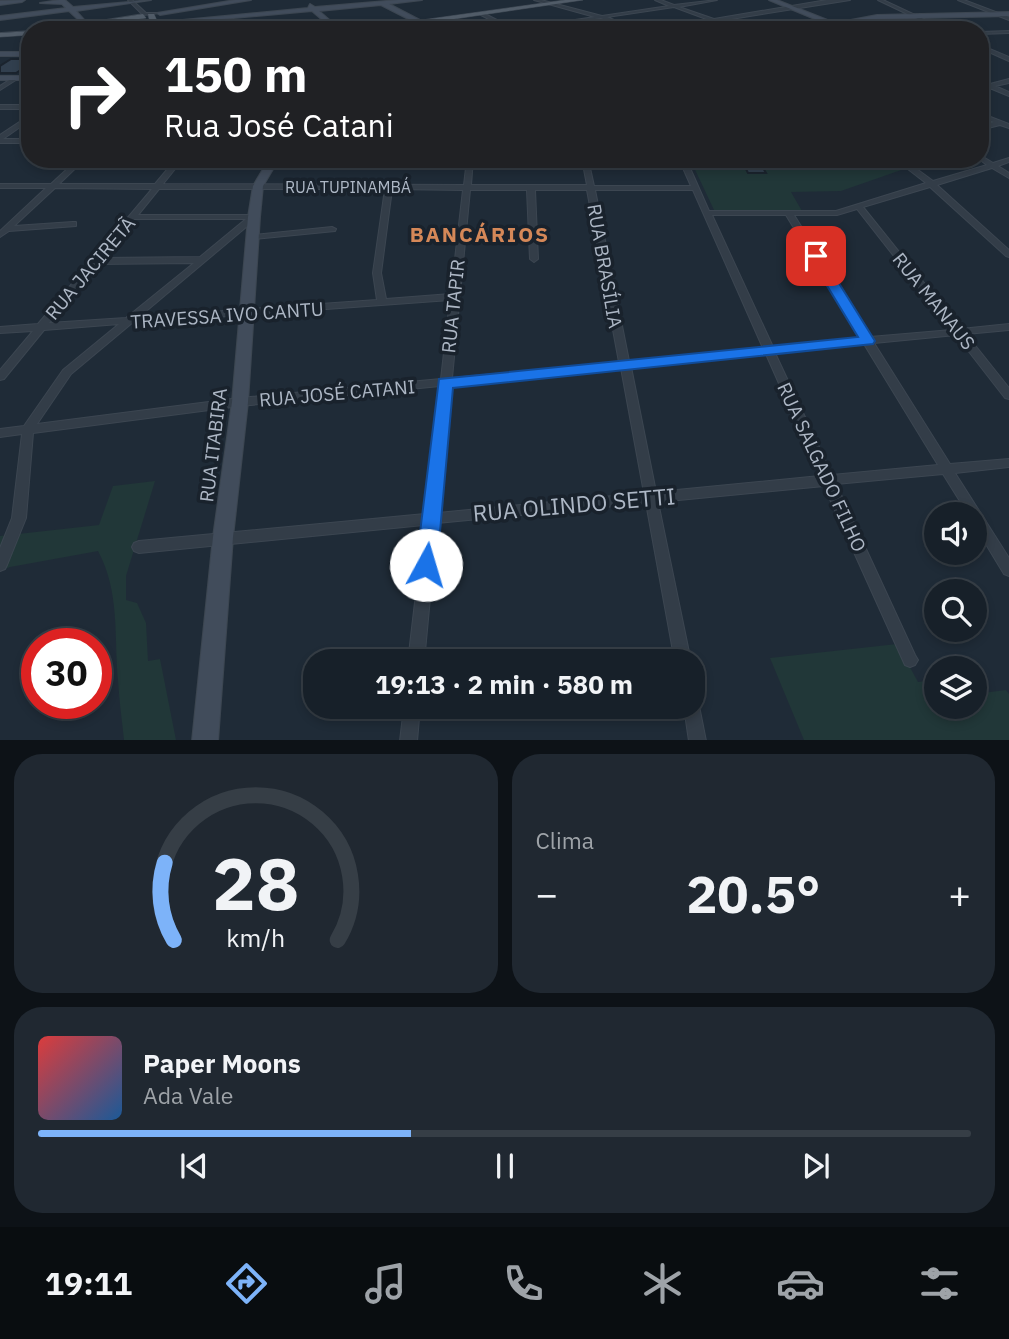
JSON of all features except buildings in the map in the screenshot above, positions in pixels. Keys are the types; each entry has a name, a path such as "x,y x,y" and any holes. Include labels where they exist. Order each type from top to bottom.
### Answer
{"main road":[{"path":"431,21 580,0"},
{"path":"429,21 590,0"},
{"path":"0,34 21,33"}],"street":[{"path":"0,3 22,0"},
{"path":"0,18 148,0"},
{"path":"148,20 216,2 248,0"},
{"path":"148,20 232,17 419,0"},
{"path":"536,0 613,21"},
{"path":"657,0 715,21 848,0"},
{"path":"576,21 715,0"},
{"path":"772,0 828,21"},
{"path":"880,0 926,21"},
{"path":"960,0 1009,19"},
{"path":"0,25 47,1 63,1 82,21"},
{"path":"132,1 148,20"},
{"path":"216,2 232,14 232,17"},
{"path":"302,2 328,21"},
{"path":"378,2 420,21"},
{"path":"854,21 1009,13"},
{"path":"483,15 495,21"},
{"path":"228,21 232,17"},
{"path":"989,33 1009,32"},
{"path":"989,50 1007,57"},
{"path":"0,54 21,54"},
{"path":"989,56 1007,57"},
{"path":"0,88 21,75"},
{"path":"0,78 21,78"},
{"path":"990,86 1009,81"},
{"path":"990,86 1009,94"},
{"path":"0,107 21,107"},
{"path":"989,119 1009,126"},
{"path":"989,126 1009,121"},
{"path":"0,139 21,124"},
{"path":"0,139 21,140"},
{"path":"989,166 1009,160"},
{"path":"989,162 1009,176"},
{"path":"2,232 72,168"},
{"name":"RUA JACIRETÃ","path":"0,377 172,168"},
{"name":"RUA ITABIRA","path":"205,740 223,537 240,402 254,217 258,186 269,168"},
{"name":"RUA TAPIR","path":"417,649 453,297 469,168"},
{"name":"RUA BRASÍLIA","path":"587,168 680,649"},
{"name":"RUA SALGADO FILHO","path":"686,168 910,660"},
{"path":"910,168 1009,254"},
{"path":"706,212 837,213 933,186 984,168"},
{"name":"RUA TUPINAMBÁ","path":"0,186 695,188"},
{"path":"382,303 377,273 389,188"},
{"path":"531,188 534,259"},
{"name":"RUA MANAUS","path":"859,207 1009,395"},
{"path":"789,214 1009,570"},
{"path":"132,217 254,217"},
{"path":"0,565 19,518 28,429 67,372 254,217"},
{"path":"2,232 62,225 73,219"},
{"path":"254,237 332,229"},
{"path":"95,261 203,260"},
{"name":"TRAVESSA IVO CANTU","path":"0,330 128,323 453,297"},
{"name":"RUA JOSÉ CATANI","path":"0,433 240,402 624,367 1009,327"},
{"name":"RUA OLINDO SETTI","path":"139,547 1009,463"},
{"path":"408,740 411,719"},
{"path":"694,719 698,740"}],"green space":[{"path":"694,168 904,169 841,191 791,192 802,211 714,210"},
{"path":"155,481 126,576 126,600 137,603 146,623 148,661 160,659 176,740 124,740 113,598 98,551 0,571 0,536 99,525 113,486"},
{"path":"897,644 918,682 924,681 924,719 987,719 987,692 1006,690 1009,694 1009,740 804,740 770,658"}],"district":[{"name":"BANCÁRIOS","path":"480,235"}],"route":[{"path":"426,565 445,383 868,341 816,256"}]}
